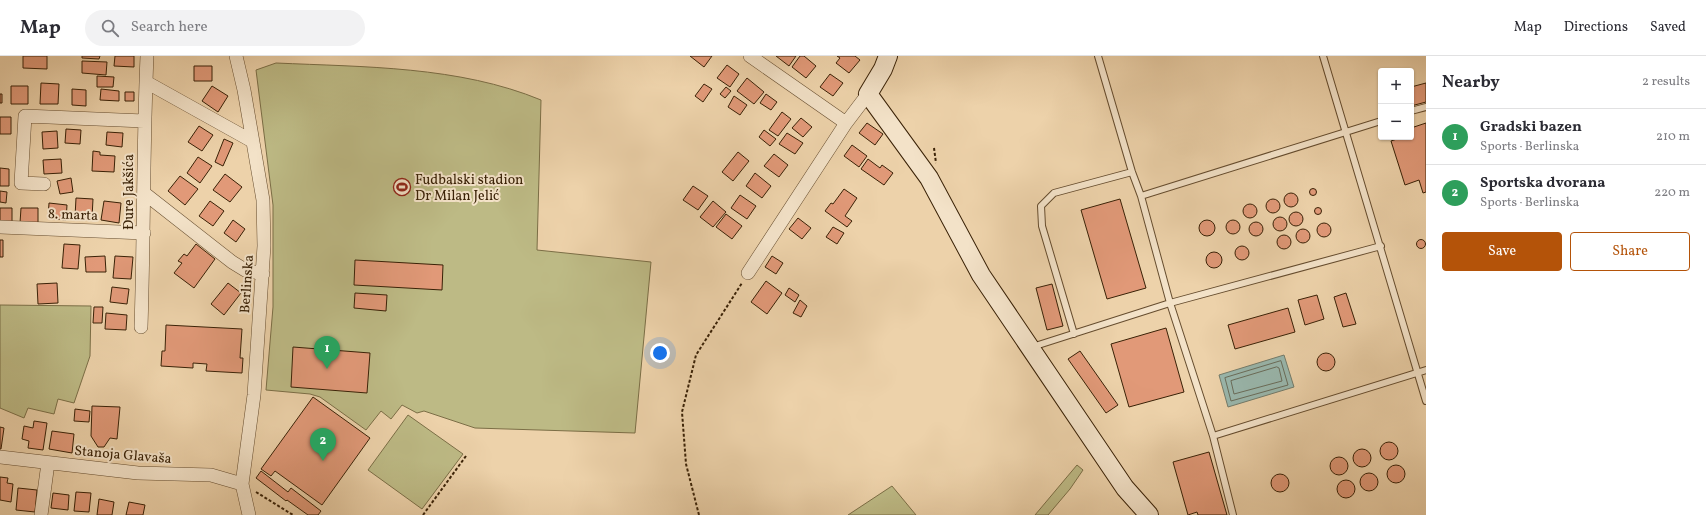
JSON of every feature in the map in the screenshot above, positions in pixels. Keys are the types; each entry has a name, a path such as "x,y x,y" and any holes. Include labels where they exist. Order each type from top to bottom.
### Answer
{"street":[{"name":"Đure Jakšića","path":"142,327 144,122 147,56"},
{"name":"Berlinska","path":"236,56 244,90 263,200 263,274 254,395 242,484 249,515"},
{"path":"750,56 846,123"},
{"path":"748,274 846,123 868,94 883,69 888,56"},
{"path":"146,82 252,141"},
{"path":"868,94 929,178 981,275 1125,488 1149,515"},
{"path":"44,184 21,183 25,116 144,122"},
{"path":"144,192 232,262 245,270 263,274"},
{"name":"8. marta","path":"0,227 144,233"},
{"name":"Stanoja Glavaša","path":"0,457 138,473 211,475 242,484"},
{"path":"41,515 48,463"}],"lane":[{"path":"1098,56 1132,172 1141,196 1170,303 1213,436 1234,515"},
{"path":"1323,56 1426,400"},
{"path":"1414,111 1426,107"},
{"path":"1141,196 1378,122"},
{"path":"1074,334 1042,226 1041,206 1054,193 1132,172"},
{"path":"1031,348 1170,303 1381,246"},
{"path":"1213,436 1426,370"}],"path":[{"path":"699,515 686,464 682,412 696,355 748,274"},
{"path":"423,515 466,456"},
{"path":"242,484 293,515"}],"shaded area":[{"path":"276,63 411,70 444,74 477,80 510,89 541,100 537,250 651,262 635,433 475,428 424,411 417,413 402,405 391,419 381,411 366,430 320,397 310,394 266,390 273,307 273,205 256,70"},
{"path":"0,305 91,306 90,356 74,403 58,399 54,414 28,408 24,418 0,408"},
{"path":"408,415 463,454 422,509 368,470"},
{"path":"1077,465 1083,470 1070,489 1048,515 1035,515"},
{"path":"892,486 916,515 848,515"}],"water":[{"path":"1284,355 1294,387 1228,407 1219,375"}],"building":[{"path":"23,56 47,56 47,69 23,68"},
{"path":"82,56 100,56 99,59 82,58"},
{"path":"115,56 134,56 134,67 114,66"},
{"path":"690,56 712,56 704,67"},
{"path":"776,56 796,56 789,66"},
{"path":"800,56 804,56 816,66 806,78 792,67"},
{"path":"837,56 855,56 860,60 849,73 836,63 840,58"},
{"path":"82,61 107,62 106,75 82,73"},
{"path":"727,65 739,74 730,87 717,78"},
{"path":"194,66 212,66 212,81 194,81"},
{"path":"830,74 843,83 833,96 820,87"},
{"path":"97,76 114,77 113,87 97,87"},
{"path":"747,78 764,92 754,104 737,91"},
{"path":"41,83 59,84 58,104 40,104"},
{"path":"1426,83 1426,102 1414,105 1414,86"},
{"path":"704,84 712,89 703,102 695,96"},
{"path":"11,86 28,86 28,104 11,104"},
{"path":"212,86 228,96 218,112 202,101"},
{"path":"726,87 731,91 725,98 720,94"},
{"path":"72,89 86,90 86,106 72,105"},
{"path":"101,89 119,91 119,101 100,100"},
{"path":"125,92 134,92 134,101 125,101"},
{"path":"0,94 2,94 2,103 0,103"},
{"path":"766,94 777,102 771,110 760,103"},
{"path":"734,96 747,105 740,115 728,107"},
{"path":"782,112 791,119 778,136 769,130"},
{"path":"0,117 11,117 11,134 0,134"},
{"path":"801,118 812,127 803,137 792,128"},
{"path":"867,123 883,134 875,145 859,133"},
{"path":"1426,123 1426,192 1423,193 1419,180 1405,185 1391,141 1414,140 1414,127"},
{"path":"199,126 213,135 202,151 188,142"},
{"path":"66,129 81,130 80,144 65,143"},
{"path":"764,130 776,139 770,146 759,137"},
{"path":"57,131 58,148 43,149 42,132"},
{"path":"107,132 123,133 122,147 106,145"},
{"path":"787,133 803,143 795,154 779,144"},
{"path":"224,139 233,143 223,166 215,162"},
{"path":"852,145 867,156 859,167 844,156"},
{"path":"93,151 100,152 100,155 115,156 114,172 92,171"},
{"path":"738,152 749,161 733,181 722,172"},
{"path":"774,154 788,165 779,177 764,166"},
{"path":"198,157 212,166 200,183 187,173"},
{"path":"61,159 62,173 44,174 43,160"},
{"path":"868,159 880,168 882,165 893,173 884,185 861,169"},
{"path":"0,168 9,169 9,186 0,186"},
{"path":"755,173 771,186 762,198 746,186"},
{"path":"225,174 242,187 230,202 213,190"},
{"path":"180,176 198,189 185,205 168,191"},
{"path":"71,178 73,192 60,194 57,181"},
{"path":"693,186 708,196 698,210 683,200"},
{"path":"1313,188 1316,189 1316,195 1313,196 1310,195 1309,192 1310,189"},
{"path":"844,189 857,198 845,216 852,221 847,227 825,211 831,203 833,204"},
{"path":"0,191 7,192 6,203 0,202"},
{"path":"1291,193 1296,195 1298,200 1296,205 1291,207 1286,205 1284,200 1286,195"},
{"path":"740,195 756,206 747,219 731,208"},
{"path":"76,198 93,199 92,218 75,217"},
{"path":"1120,199 1146,288 1107,299 1081,210"},
{"path":"1273,199 1278,201 1280,206 1278,211 1273,213 1268,211 1266,206 1268,201"},
{"path":"104,201 121,203 119,223 101,220"},
{"path":"210,201 224,211 213,226 199,216"},
{"path":"713,201 726,212 713,227 700,217"},
{"path":"49,203 67,205 66,220 48,218"},
{"path":"1250,204 1255,206 1257,211 1255,216 1250,218 1245,216 1243,211 1245,206"},
{"path":"1318,207 1321,208 1321,214 1318,215 1315,214 1314,211 1315,208"},
{"path":"0,208 12,208 12,222 0,222"},
{"path":"21,208 38,208 38,224 20,223"},
{"path":"1296,212 1301,214 1303,219 1301,224 1296,226 1291,224 1289,219 1291,214"},
{"path":"726,214 742,226 732,239 716,227"},
{"path":"1280,217 1285,219 1287,224 1285,229 1280,231 1275,229 1273,224 1275,219"},
{"path":"798,218 811,228 802,239 789,229"},
{"path":"233,220 245,229 236,242 224,233"},
{"path":"1204,220 1210,220 1215,225 1213,234 1210,236 1204,236 1199,231 1199,225"},
{"path":"1233,220 1238,222 1240,227 1238,232 1233,234 1228,232 1226,227 1228,222"},
{"path":"1256,222 1261,224 1263,229 1261,234 1256,236 1251,234 1249,229 1251,224"},
{"path":"1324,223 1329,225 1331,230 1329,235 1324,237 1319,235 1317,230 1319,225"},
{"path":"833,227 844,233 837,244 826,237"},
{"path":"1303,229 1308,231 1310,236 1308,241 1303,243 1298,241 1296,236 1298,231"},
{"path":"1284,235 1289,237 1291,242 1289,247 1284,249 1279,247 1277,242 1279,237"},
{"path":"1421,239 1426,244 1421,249 1416,244"},
{"path":"0,240 3,240 3,257 0,257"},
{"path":"64,244 80,245 78,269 62,268"},
{"path":"196,244 215,259 194,288 174,273 182,263 178,261 184,254 187,256"},
{"path":"1242,246 1247,248 1249,253 1247,258 1242,260 1237,258 1235,253 1237,248"},
{"path":"1211,252 1217,252 1222,257 1220,266 1217,268 1211,268 1206,263 1206,257"},
{"path":"105,256 106,272 86,272 85,257"},
{"path":"115,256 133,257 131,279 113,278"},
{"path":"772,256 783,263 776,274 765,267"},
{"path":"355,260 443,265 442,290 354,285"},
{"path":"766,281 782,293 767,314 751,302"},
{"path":"57,283 58,303 38,304 37,284"},
{"path":"228,283 241,293 224,315 211,304"},
{"path":"1052,284 1063,326 1047,330 1036,288"},
{"path":"112,287 129,289 127,304 110,302"},
{"path":"789,288 799,295 795,302 785,295"},
{"path":"355,293 387,295 386,311 354,308"},
{"path":"1346,293 1356,324 1343,327 1334,297"},
{"path":"1317,295 1324,319 1305,325 1298,300"},
{"path":"800,300 807,306 801,317 793,313"},
{"path":"94,307 103,307 102,323 93,323"},
{"path":"1288,308 1295,332 1235,349 1228,325"},
{"path":"106,313 127,315 126,330 105,329"},
{"path":"166,325 242,329 240,358 243,358 242,373 206,371 207,364 193,363 193,368 161,366 162,351 165,351"},
{"path":"1166,328 1184,392 1129,407 1111,344"},
{"path":"293,347 370,353 367,393 291,387"},
{"path":"1080,351 1118,405 1106,413 1068,359"},
{"path":"1326,353 1332,356 1335,362 1332,368 1326,371 1320,368 1317,362 1320,356"},
{"path":"313,397 370,438 322,505 275,471 271,476 261,469"},
{"path":"92,406 120,407 117,439 110,438 104,447 98,447 91,436"},
{"path":"75,409 90,411 89,422 74,421"},
{"path":"34,421 47,423 43,450 28,448 29,441 22,439 24,426 33,428"},
{"path":"0,427 4,428 1,449 0,449"},
{"path":"52,431 74,434 72,453 49,449"},
{"path":"1389,442 1395,445 1398,451 1395,457 1389,460 1383,457 1380,451 1383,445"},
{"path":"1362,449 1368,452 1371,458 1368,464 1362,467 1356,464 1353,458 1356,452"},
{"path":"1209,452 1227,515 1198,515 1197,512 1188,515 1173,462"},
{"path":"1339,457 1345,460 1348,466 1345,472 1339,475 1333,472 1330,466 1333,460"},
{"path":"1396,465 1402,468 1405,474 1402,480 1396,483 1390,480 1387,474 1390,468"},
{"path":"261,471 288,492 291,488 321,511 318,515 308,515 287,500 286,501 256,478"},
{"path":"1369,473 1375,476 1378,482 1375,488 1369,491 1363,488 1360,482 1363,476"},
{"path":"1280,474 1286,477 1289,483 1286,489 1280,492 1274,489 1271,483 1274,477"},
{"path":"0,477 8,478 7,483 13,484 11,502 0,500"},
{"path":"1346,480 1352,483 1355,489 1352,495 1346,498 1340,495 1337,489 1340,483"},
{"path":"18,488 37,490 35,512 16,510"},
{"path":"76,492 91,493 89,512 74,511"},
{"path":"53,493 69,495 68,510 51,508"},
{"path":"99,499 114,502 112,515 97,515"},
{"path":"129,502 145,505 143,515 126,515"}],"place":[{"name":"Fudbalski stadion Dr Milan Jelić","path":"402,187"},
{"name":"Gradski bazen","path":"327,369"},
{"name":"Sportska dvorana","path":"323,461"}]}
